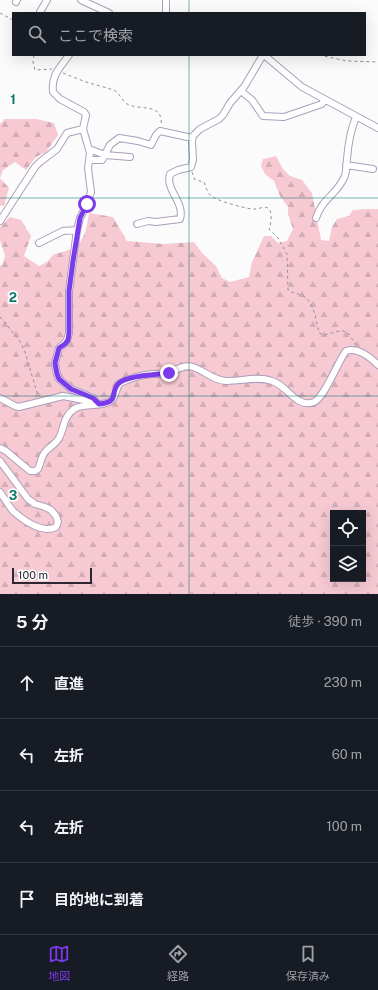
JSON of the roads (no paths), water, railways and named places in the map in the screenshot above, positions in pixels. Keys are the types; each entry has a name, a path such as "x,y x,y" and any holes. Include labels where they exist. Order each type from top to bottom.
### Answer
{"street":[{"path":"40,12 47,0"},
{"path":"81,0 96,11"},
{"path":"166,0 166,12"},
{"path":"68,56 57,70 54,78 53,92 60,99 84,112 86,118 83,129 89,149 91,192 80,218 77,230 69,291 69,333 65,344 59,348 57,352 55,363 59,379 71,389 93,398 98,403"},
{"path":"137,224 148,221 156,222 180,219 180,204 170,187 170,174 172,172 191,168 193,160 192,138 196,133 219,119 230,103 241,91 262,56"},
{"path":"264,56 302,87 378,128"},
{"path":"241,91 252,100 263,116 284,117 322,104 324,100"},
{"path":"316,218 319,208 339,186 344,177 349,143 356,117"},
{"path":"0,221 40,162 57,149 67,133 83,129"},
{"path":"89,160 102,160 110,145 119,138 151,145 156,135 160,131 192,138"},
{"path":"89,149 105,155 130,157"},
{"path":"346,165 373,169"},
{"path":"39,243 63,231 77,230"},
{"path":"0,398 19,407 63,396 98,403 106,403 111,401 117,387 124,381 143,375 169,373 181,367 188,366 194,367 222,381 251,379 270,380 276,382 296,399 309,403 318,399 324,392 333,372 346,351 351,349 361,352 378,365"},
{"path":"0,448 6,451 30,471 35,471 38,469 42,456 58,440 68,415 73,410 81,406 96,405 98,403"},
{"path":"0,461 28,499 35,504 51,510 56,516 58,522 56,527 51,529 41,528 25,521 12,510 0,492"}]}
